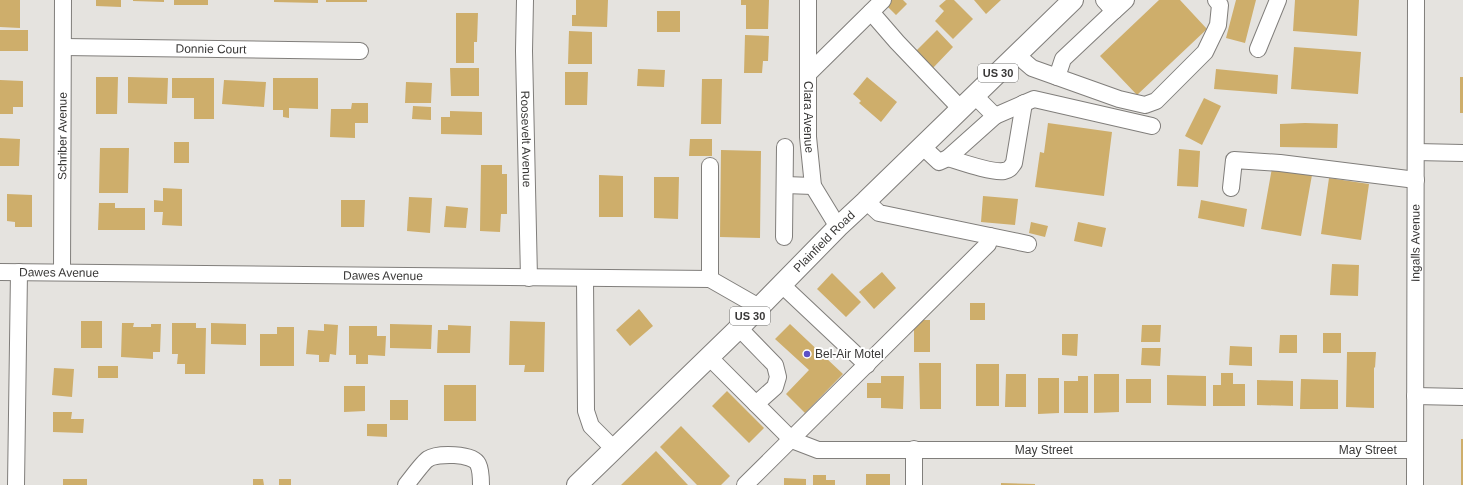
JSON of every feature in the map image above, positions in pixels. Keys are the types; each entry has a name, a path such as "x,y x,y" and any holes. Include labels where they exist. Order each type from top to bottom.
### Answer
{"main road":[{"name":"Plainfield Road","path":"578,485 710,357 838,227 923,147 1073,0"}],"street":[{"name":"Schriber Avenue","path":"62,272 63,0"},
{"name":"Roosevelt Avenue","path":"525,0 524,51 529,278"},
{"name":"Clara Avenue","path":"808,0 808,136 813,186 838,227"},
{"path":"808,74 882,0"},
{"path":"1017,55 1032,68 1119,99 1145,105 1156,101 1205,52 1218,25 1220,5 1216,0"},
{"path":"1258,49 1278,0"},
{"name":"Ingalls Avenue","path":"1413,0 1416,152 1415,485"},
{"path":"1057,77 1063,59 1115,4"},
{"path":"871,12 897,42 968,102 995,116"},
{"name":"Donnie Court","path":"63,47 360,51"},
{"path":"923,147 939,162 948,158 995,116 1034,99 1152,126"},
{"path":"948,158 993,170 1004,171 1010,169 1014,163 1024,103"},
{"path":"784,237 785,147"},
{"path":"1416,152 1463,153"},
{"path":"1231,188 1234,160 1280,163 1416,180"},
{"path":"710,166 710,279 758,307"},
{"path":"784,185 813,186"},
{"path":"866,202 879,213 1028,244"},
{"path":"745,485 867,366 988,244 990,236"},
{"name":"Dawes Avenue","path":"0,272 585,279 710,279"},
{"path":"16,485 19,272"},
{"path":"585,279 586,411 591,426 614,449"},
{"path":"782,285 867,366"},
{"path":"739,328 775,364 778,377 775,387 756,404"},
{"name":"May Street","path":"710,357 792,440 818,450 1414,450"},
{"path":"1415,396 1463,397"},
{"path":"914,449 914,485"},
{"path":"406,485 428,459 439,456 462,456 470,457 476,460 481,485"}],"building":[{"path":"0,0 20,0 20,28 0,27"},
{"path":"96,0 121,0 121,7 96,6"},
{"path":"164,0 164,2 133,1"},
{"path":"174,0 208,0 208,5 174,5"},
{"path":"274,0 318,0 318,3 274,2"},
{"path":"326,0 367,0 367,2 326,2"},
{"path":"576,0 608,0 607,27 572,26 572,15 576,15"},
{"path":"741,0 769,0 768,29 746,29 746,5 741,5"},
{"path":"889,0 903,0 907,4 896,15 885,4"},
{"path":"946,0 954,0 973,19 953,39 935,21 944,11 939,6"},
{"path":"974,0 1001,0 986,14"},
{"path":"1159,0 1180,0 1207,29 1137,95 1100,56"},
{"path":"1236,0 1256,0 1245,43 1226,38"},
{"path":"1295,0 1359,0 1357,36 1293,31"},
{"path":"657,11 680,11 680,32 657,32"},
{"path":"456,13 478,13 477,42 474,42 474,63 456,63"},
{"path":"0,30 28,30 28,51 0,51"},
{"path":"937,30 953,47 932,69 915,52"},
{"path":"569,31 592,32 592,64 568,64"},
{"path":"745,35 769,36 768,61 763,61 762,73 744,73"},
{"path":"1294,47 1361,52 1358,94 1291,89"},
{"path":"450,68 479,68 479,96 451,96"},
{"path":"638,69 665,70 664,87 637,86"},
{"path":"1216,69 1278,75 1277,94 1214,89"},
{"path":"565,72 588,72 587,105 565,105"},
{"path":"96,77 118,77 117,114 96,114"},
{"path":"128,77 168,78 167,104 128,103"},
{"path":"867,77 897,102 881,122 859,103 861,101 853,94"},
{"path":"1460,77 1463,77 1463,113 1460,113"},
{"path":"172,78 214,78 214,119 194,119 194,98 172,98"},
{"path":"273,78 318,78 318,109 289,108 289,118 283,117 283,110 273,110"},
{"path":"702,79 722,79 721,124 701,124"},
{"path":"0,80 23,81 23,107 13,107 13,114 0,114"},
{"path":"224,80 266,82 264,107 222,104"},
{"path":"406,82 432,83 431,103 405,103"},
{"path":"1204,98 1221,106 1202,145 1185,136"},
{"path":"352,103 368,103 368,123 355,123 355,138 330,137 331,109 351,109"},
{"path":"413,106 431,107 431,120 412,119"},
{"path":"450,111 482,112 482,135 441,134 441,117 450,117"},
{"path":"1048,123 1112,132 1104,196 1035,187 1040,152 1044,153"},
{"path":"1280,124 1338,124 1337,148 1280,147"},
{"path":"0,138 20,139 19,166 0,166"},
{"path":"690,139 712,139 712,156 689,156"},
{"path":"174,142 189,142 189,163 174,163"},
{"path":"100,148 129,148 128,193 99,193"},
{"path":"1179,149 1200,151 1198,187 1177,186"},
{"path":"721,150 761,151 760,238 720,237"},
{"path":"481,165 502,165 502,174 507,174 507,214 501,214 500,232 480,231"},
{"path":"1272,168 1312,175 1301,236 1261,229"},
{"path":"599,175 623,176 623,217 599,217"},
{"path":"654,177 679,177 678,219 654,218"},
{"path":"1329,178 1369,184 1361,240 1321,234"},
{"path":"163,188 182,189 182,226 162,225 163,212 154,212 154,200 163,201"},
{"path":"7,194 32,195 32,227 15,227 15,222 7,221"},
{"path":"983,196 1018,199 1015,225 981,222"},
{"path":"409,197 432,198 430,233 407,231"},
{"path":"341,200 365,200 364,227 341,227"},
{"path":"1201,200 1247,209 1244,227 1198,218"},
{"path":"99,203 115,203 115,208 145,208 145,230 98,230"},
{"path":"446,206 468,208 466,228 444,227"},
{"path":"1031,222 1048,226 1045,237 1029,233"},
{"path":"1078,222 1106,228 1102,247 1074,241"},
{"path":"1332,264 1359,265 1358,296 1330,295"},
{"path":"882,272 896,288 874,309 859,292"},
{"path":"832,273 861,302 846,317 817,289"},
{"path":"970,303 985,303 985,320 970,320"},
{"path":"639,309 653,326 630,346 616,330"},
{"path":"914,320 930,320 930,352 914,352"},
{"path":"81,321 102,321 102,348 81,348"},
{"path":"510,321 545,322 544,372 524,372 525,365 509,365"},
{"path":"122,323 134,323 133,327 151,327 151,324 161,324 160,352 153,352 153,359 121,357"},
{"path":"172,323 196,323 196,328 206,328 205,374 185,374 185,364 177,364 178,354 172,354"},
{"path":"211,323 246,324 246,345 211,344"},
{"path":"324,324 338,325 336,355 330,354 329,362 319,362 319,355 306,354 308,330 324,331"},
{"path":"390,324 432,325 431,349 390,348"},
{"name":"Bel-Air Motel","path":"790,324 843,374 805,413 786,394 809,370 775,339"},
{"path":"448,325 471,326 470,353 437,353 438,330 448,330"},
{"path":"1142,325 1161,325 1160,342 1141,342"},
{"path":"349,326 377,326 377,336 386,336 385,356 368,355 368,364 356,364 356,355 349,355"},
{"path":"277,327 294,327 294,366 260,366 260,334 277,334"},
{"path":"1323,333 1341,333 1341,353 1323,353"},
{"path":"1062,334 1078,334 1077,356 1062,355"},
{"path":"1280,335 1297,335 1297,353 1279,353"},
{"path":"1230,346 1252,347 1252,366 1229,365"},
{"path":"1142,348 1161,348 1160,366 1141,365"},
{"path":"1347,352 1376,352 1375,368 1374,367 1374,408 1346,407"},
{"path":"919,363 941,363 941,409 920,409"},
{"path":"976,364 999,364 999,406 976,406"},
{"path":"98,366 118,366 118,378 98,378"},
{"path":"54,368 74,369 72,397 52,395"},
{"path":"1221,373 1233,373 1233,384 1245,384 1245,406 1213,406 1213,385 1221,385"},
{"path":"1006,374 1026,374 1026,407 1005,407"},
{"path":"1094,374 1119,374 1119,412 1094,413"},
{"path":"1167,375 1206,376 1206,406 1167,405"},
{"path":"881,376 904,376 903,409 881,408 881,398 867,398 867,383 881,383"},
{"path":"1078,376 1088,376 1088,413 1064,413 1064,381 1078,381"},
{"path":"1038,378 1059,378 1059,413 1038,414"},
{"path":"1126,379 1151,379 1151,403 1126,403"},
{"path":"1301,379 1338,380 1338,409 1300,409"},
{"path":"1257,380 1293,381 1293,406 1257,405"},
{"path":"444,385 476,385 476,421 444,421"},
{"path":"344,386 365,386 365,411 344,412"},
{"path":"727,391 764,428 749,443 712,406"},
{"path":"390,400 408,400 408,420 390,420"},
{"path":"53,412 72,412 71,419 84,419 83,433 53,432"},
{"path":"367,424 387,424 387,437 367,436"},
{"path":"681,426 730,476 721,485 697,485 660,447"},
{"path":"1461,439 1463,439 1463,485 1461,485"},
{"path":"656,451 688,485 621,485"},
{"path":"866,474 890,474 890,485 866,485"},
{"path":"813,475 826,475 826,480 835,480 835,485 813,485"},
{"path":"784,478 806,479 806,485 784,485"},
{"path":"63,479 87,479 87,485 63,485"},
{"path":"253,479 263,479 264,485 253,485"},
{"path":"279,479 291,479 291,485 279,485"},
{"path":"1001,483 1035,484 1035,485 1001,485"}],"place":[{"name":"Bel-Air Motel","path":"807,354"}]}
